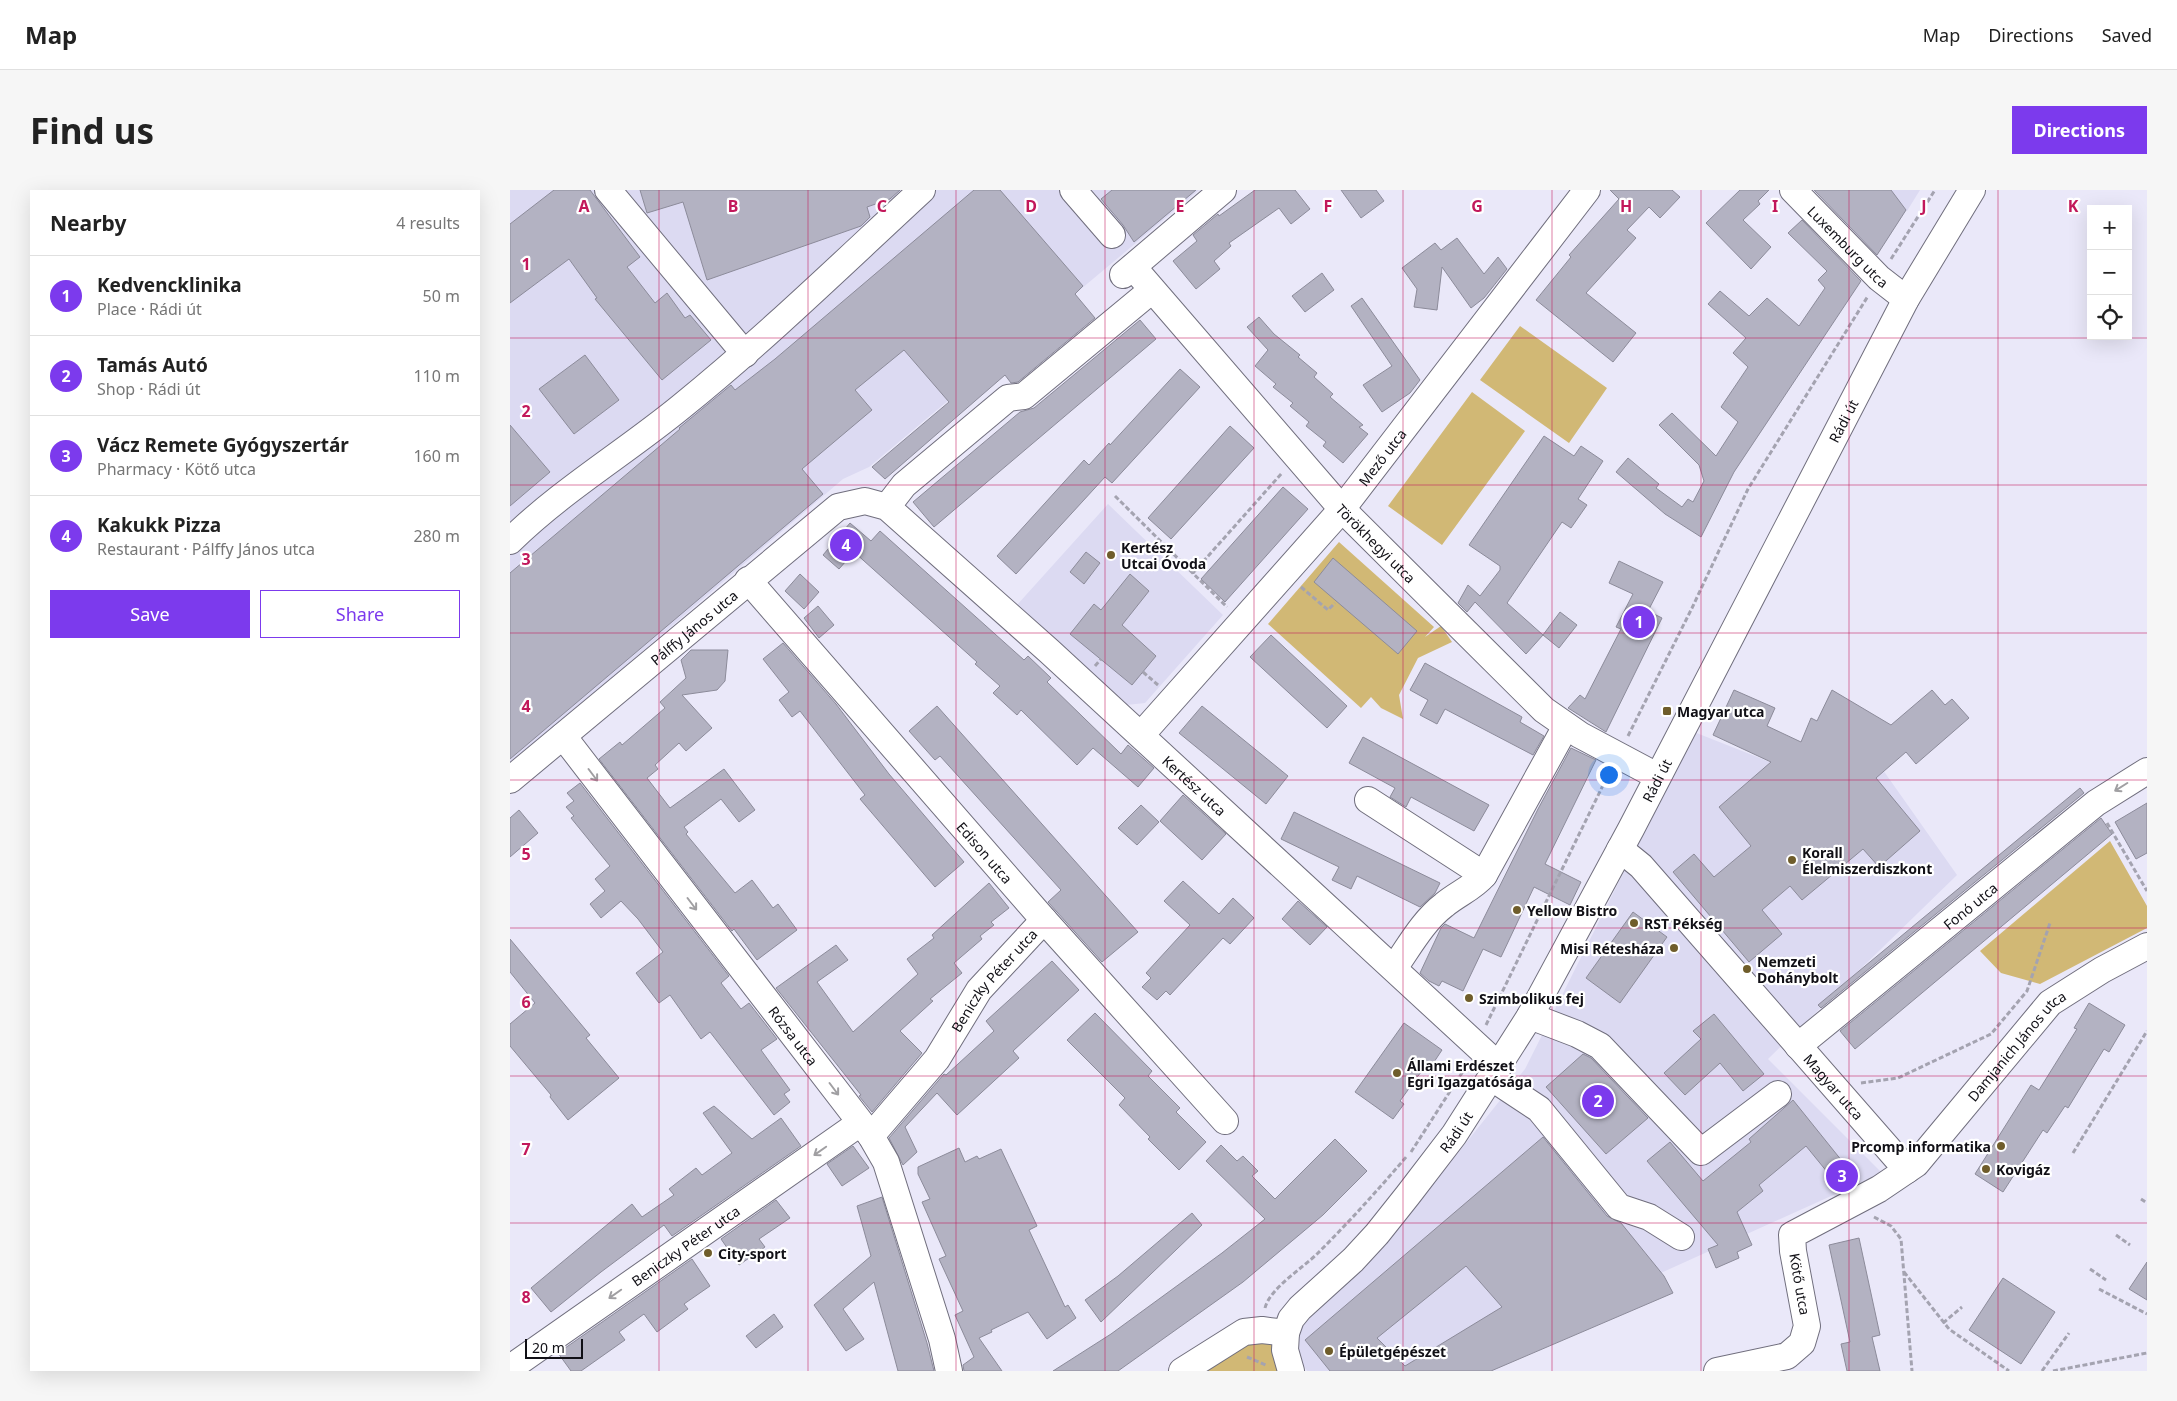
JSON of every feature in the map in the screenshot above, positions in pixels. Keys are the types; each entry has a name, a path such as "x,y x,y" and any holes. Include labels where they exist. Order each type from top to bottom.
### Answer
{"street":[{"path":"608,190 746,354"},
{"path":"510,541 535,516 662,422 746,354 922,190"},
{"path":"1073,190 1112,235"},
{"name":"Törökhegyi utca","path":"1223,190 1128,271 1152,290 1342,509 1544,710 1580,735 1657,776"},
{"name":"Mező utca","path":"1141,735 1342,509 1587,190"},
{"name":"Luxemburg utca","path":"1793,190 1879,278 1906,299"},
{"name":"Rádi út","path":"1274,1332 1291,1319 1300,1308 1371,1241 1454,1135 1530,1016 1620,849 1962,193"},
{"path":"887,507 904,485 1008,398 1024,396 1152,290"},
{"name":"Pálffy János utca","path":"510,780 838,507 865,501 887,507"},
{"name":"Kertész utca","path":"887,507 1141,735 1476,1046 1496,1072 1540,1109 1619,1207 1649,1217 1681,1237"},
{"name":"Edison utca","path":"748,580 1044,920 1225,1121"},
{"path":"1394,968 1428,921 1444,904 1477,883 1484,875 1566,726"},
{"name":"Rózsa utca","path":"564,736 866,1130 886,1162 942,1339 949,1371"},
{"name":"Fonó utca","path":"1798,1046 2096,803 2147,771"},
{"path":"1368,800 1484,875"},
{"name":"Magyar utca","path":"1620,849 1641,866 1907,1170"},
{"name":"Beniczky Péter utca","path":"510,1368 866,1130 937,1059 979,990 1044,920"},
{"name":"Damjanich János utca","path":"1907,1170 1916,1164 1930,1148 2050,1003 2102,970 2147,947"},
{"path":"1530,1016 1577,1034 1600,1046 1701,1152 1778,1094"},
{"name":"Kötő utca","path":"1717,1371 1787,1356 1802,1343 1807,1326 1793,1251 1800,1232 1879,1189 1907,1170"},
{"path":"1182,1371 1244,1332 1274,1332 1284,1350 1292,1371"}],"path":[{"path":"1274,1332 1265,1305 1272,1294 1323,1248 1371,1198 1410,1153 1467,1065 1618,755 1688,617 1748,489 1935,190"},
{"path":"1193,573 1280,475"},
{"path":"1115,496 1230,610"},
{"path":"1285,573 1328,610 1335,603"},
{"path":"2096,803 2147,891"},
{"path":"1856,1084 1898,1078 1991,1034 2027,991 2050,923"},
{"path":"2073,1154 2147,1031"},
{"path":"2141,1199 2147,1203"},
{"path":"1870,1215 1891,1226 1901,1239 1912,1371"},
{"path":"2116,1236 2130,1245"},
{"path":"2090,1270 2106,1280"},
{"path":"1903,1271 1949,1329 2009,1371"},
{"path":"2099,1289 2147,1314"},
{"path":"1944,1322 1962,1307"},
{"path":"2042,1371 2069,1333"},
{"path":"2053,1371 2147,1353"},
{"path":"1243,1357 1258,1360 1268,1366 1271,1371"}],"shaded area":[{"path":"510,190 1199,190 869,467 843,479 510,765"},
{"path":"1890,190 1920,190 1907,211"},
{"path":"1520,326 1607,388 1569,443 1480,380"},
{"path":"1472,392 1525,431 1442,545 1388,506"},
{"name":"Kertész Utcai Óvoda","path":"1108,504 1223,615 1145,703 1126,705 1017,605"},
{"path":"1339,542 1434,627 1425,637 1441,626 1452,642 1418,658 1399,695 1403,719 1381,708 1371,697 1361,708 1268,624"},
{"path":"1694,732 1813,779 1871,753 1957,875 1768,1059 1882,1173 1444,1371 1307,1371 1296,1353 1297,1320 1434,1183 1525,1069"},
{"path":"2110,841 2147,906 2147,928 2040,984 2001,973 1980,951"},
{"path":"1271,1337 1283,1371 1200,1371 1247,1340"}],"building":[{"path":"554,190 590,190 640,257 627,267 655,303 667,293 685,318 690,315 711,340 662,380 595,299 597,298 569,259 510,303 510,224"},
{"path":"640,190 900,190 890,199 867,207 870,217 861,226 707,280 683,202 647,213"},
{"path":"974,190 1000,190 1083,286 1075,294 1095,318 1018,382 1011,383 1005,375 885,479 872,467 949,402 904,350 855,390 872,410 802,469 823,494 510,759 510,573 731,385 735,390 775,359"},
{"path":"1112,190 1196,190 1134,242 1123,225 1101,199"},
{"path":"1255,190 1295,190 1310,209 1291,224 1279,208 1229,243 1231,246 1214,261 1220,269 1196,289 1173,261 1197,241 1193,235 1218,214 1219,216"},
{"path":"1341,190 1376,190 1384,201 1361,218"},
{"path":"1610,190 1672,190 1680,197 1660,218 1649,207 1627,230 1636,238 1586,293 1636,333 1613,362 1536,300 1571,257 1569,255 1619,199"},
{"path":"1740,190 1769,190 1758,201 1760,204 1743,220 1771,247 1751,269 1706,223"},
{"path":"1814,190 1891,190 1906,210 1877,255"},
{"path":"1802,220 1861,281 1734,472 1701,537 1665,514 1616,472 1628,458 1659,484 1656,488 1682,507 1688,499 1693,502 1704,481 1699,465 1659,425 1672,413 1716,456 1738,422 1721,407 1748,367 1733,353 1746,338 1708,304 1720,291 1749,316 1767,298 1799,326 1825,288 1818,280 1827,271 1788,233"},
{"path":"1457,238 1484,274 1498,257 1507,269 1484,298 1471,308 1442,267 1437,310 1414,307 1417,289 1402,268 1435,243 1441,250"},
{"path":"1322,273 1334,290 1305,312 1292,296"},
{"path":"1362,298 1420,380 1410,393 1382,412 1363,385 1392,366 1351,306"},
{"path":"1259,317 1274,334 1300,355 1298,357 1317,373 1314,377 1333,394 1330,397 1363,425 1359,427 1368,434 1343,463 1323,446 1326,442 1306,426 1309,422 1290,406 1293,403 1273,387 1276,384 1255,366 1268,350 1247,327"},
{"path":"1140,320 1156,339 934,527 913,502 1020,412 1034,408"},
{"path":"585,355 619,400 574,434 539,389"},
{"path":"1180,369 1200,387 1112,483 1105,477 1016,574 997,556 1084,460 1089,465"},
{"path":"510,425 550,472 510,506"},
{"path":"1230,426 1254,448 1171,539 1148,518"},
{"path":"1544,436 1574,456 1581,446 1603,461 1578,499 1587,505 1571,528 1562,522 1507,603 1543,635 1526,654 1475,602 1467,612 1458,603 1468,585 1480,596 1500,570 1500,566 1469,545"},
{"path":"1283,487 1308,509 1225,602 1201,579"},
{"path":"850,523 871,541 880,531 1024,660 1028,656 1051,678 1047,682 1121,754 1128,745 1154,768 1138,787 1093,748 1077,765 1021,710 1017,715 993,693 1000,686 975,664 977,662 854,552 839,569 823,555"},
{"path":"1086,552 1100,563 1084,584 1070,572"},
{"path":"1333,558 1417,631 1398,654 1314,582"},
{"path":"1619,561 1663,582 1648,611 1662,618 1606,732 1568,708 1580,695 1585,699 1621,629 1616,627 1633,594 1609,583"},
{"path":"800,574 819,592 804,609 785,591"},
{"path":"1130,574 1149,591 1122,625 1156,656 1132,685 1070,634 1094,604 1101,610"},
{"path":"818,606 834,625 819,638 804,618"},
{"path":"1560,612 1577,625 1559,648 1543,635"},
{"path":"1271,635 1347,706 1327,728 1250,657"},
{"path":"783,643 836,704 889,774 964,862 935,887 860,799 865,795 800,711 792,717 779,700 789,692 763,659"},
{"path":"691,650 728,650 725,681 717,690 682,695 712,728 686,751 679,743 655,765 658,769 647,778 670,808 724,769 755,810 739,822 721,799 684,827 688,832 686,834 735,893 752,880 773,908 778,904 797,930 757,960 734,929 732,931 599,759 620,742 622,745 665,708 660,702 686,678 681,660"},
{"path":"1425,663 1522,717 1520,722 1544,736 1533,755 1445,709 1437,724 1420,715 1428,700 1410,690"},
{"path":"1734,690 1775,708 1767,726 1801,742 1811,718 1817,721 1832,690 1891,725 1932,690 1945,705 1952,699 1969,718 1916,764 1906,752 1876,778 1920,831 1879,867 1863,849 1802,900 1790,886 1762,910 1782,934 1749,962 1673,872 1694,854 1714,877 1751,846 1719,807 1771,762 1713,735"},
{"path":"937,706 1138,932 1102,962 1048,902 1061,890 940,756 935,760 909,731"},
{"path":"1202,706 1288,776 1266,804 1179,733"},
{"path":"1363,737 1489,805 1474,831 1411,797 1406,807 1390,797 1395,788 1349,763"},
{"path":"1571,748 1596,760 1545,864 1581,882 1570,905 1534,887 1501,957 1483,949 1463,991 1442,981 1439,986 1429,981 1420,973 1441,928 1445,924 1474,938 1538,809"},
{"path":"580,783 729,976 721,983 741,1009 749,1003 777,1039 761,1050 790,1090 784,1094 790,1102 774,1115 710,1032 701,1039 670,995 659,1003 636,973 663,952 638,919 621,901 601,918 590,904 605,891 595,879 610,866 571,818 574,816 566,807 574,801 567,793"},
{"path":"2080,788 2084,793 1821,1008 1818,1005"},
{"path":"1183,795 1226,834 1202,860 1160,821"},
{"path":"2147,803 2147,853 2136,859 2115,822"},
{"path":"1141,805 1159,822 1137,845 1118,828"},
{"path":"519,810 538,833 510,857 510,818"},
{"path":"1294,812 1440,883 1435,893 1420,907 1357,876 1351,889 1332,880 1339,867 1281,839"},
{"path":"2101,818 2112,834 1855,1049 1840,1031"},
{"path":"1183,881 1219,914 1233,898 1254,918 1230,944 1223,938 1170,995 1166,991 1157,1000 1142,987 1151,978 1146,973 1190,925 1164,901"},
{"path":"989,883 1009,908 991,922 994,925 980,936 982,939 954,963 962,973 930,999 933,1001 900,1031 922,1053 872,1112 859,1096 861,1095 776,988 836,945 848,960 817,982 853,1032 918,974 907,959 934,938 932,935"},
{"path":"1298,901 1327,927 1310,945 1282,919"},
{"path":"1633,912 1667,937 1620,1003 1586,978"},
{"path":"510,939 590,1035 586,1038 619,1078 568,1120 550,1097 551,1095 510,1046 510,1024 535,1003 510,972"},
{"path":"1052,961 1079,990 1013,1051 1019,1058 957,1115 937,1093 905,1127 917,1152 903,1165 889,1138 944,1074 946,1075 994,1031 986,1021"},
{"path":"2089,1003 2125,1025 2109,1052 2104,1049 2068,1108 2065,1106 2047,1133 2043,1130 2003,1192 1975,1174 2031,1085 2039,1090 2077,1029 2074,1028"},
{"path":"1095,1013 1152,1071 1148,1076 1180,1108 1176,1112 1206,1142 1179,1170 1148,1139 1150,1137 1119,1105 1125,1098 1067,1040"},
{"path":"1714,1014 1764,1074 1743,1091 1720,1063 1685,1095 1664,1073 1701,1039 1693,1031"},
{"name":"Állami Erdészet Egri Igazgatósága","path":"1404,1023 1442,1050 1430,1068 1426,1065 1400,1101 1404,1104 1393,1119 1355,1092"},
{"path":"1583,1054 1591,1058 1648,1118 1606,1154 1546,1087"},
{"path":"1793,1100 1842,1161 1846,1159 1859,1177 1838,1193 1825,1175 1828,1173 1806,1146 1759,1185 1763,1191 1737,1212 1752,1245 1737,1252 1739,1258 1716,1268 1708,1249 1718,1245 1647,1161 1670,1142 1703,1181 1751,1142 1749,1139"},
{"path":"714,1106 752,1139 781,1118 801,1146 672,1236 664,1225 551,1312 531,1288 632,1204 642,1217 674,1195 669,1189 696,1168 702,1175 732,1153 703,1113"},
{"path":"1543,1137 1607,1216 1621,1223 1664,1276 1673,1293 1491,1371 1330,1371 1305,1340","holes":["1466,1266 1502,1307 1405,1366 1377,1338"]},
{"path":"1335,1139 1367,1171 1323,1215 1243,1282 1118,1371 1053,1371 1111,1334 1222,1253 1265,1219 1206,1161 1221,1145 1237,1161 1243,1156 1258,1171 1252,1176 1275,1199"},
{"path":"853,1146 869,1168 842,1186 827,1164"},
{"path":"959,1148 965,1162 977,1156 979,1159 1001,1149 1037,1226 1029,1230 1065,1307 1068,1305 1076,1318 1047,1339 1028,1312 979,1338 1002,1371 964,1371 963,1365 974,1357 955,1315 963,1311 939,1259 946,1256 922,1202 930,1199 918,1174 918,1167"},
{"path":"882,1197 934,1371 898,1371 874,1282 843,1309 864,1339 846,1351 814,1305 871,1256 857,1206"},
{"path":"776,1200 790,1218 759,1239 765,1247 739,1265 721,1239"},
{"path":"1192,1213 1202,1225 1101,1322 1085,1300 1118,1276"},
{"path":"1859,1238 1880,1335 1872,1337 1880,1371 1847,1371 1841,1344 1850,1342 1829,1245"},
{"path":"692,1259 710,1286 684,1304 688,1309 657,1332 644,1314 619,1332 625,1340 581,1371 571,1371 558,1353"},
{"path":"2147,1262 2147,1300 2129,1289"},
{"path":"2003,1278 2055,1312 2021,1364 1969,1330"},
{"path":"774,1314 783,1327 756,1348 746,1336"}],"place":[{"name":"Kakukk Pizza","path":"846,545"},
{"name":"Kertész Utcai Óvoda","path":"1111,555"},
{"name":"Kedvencklinika","path":"1639,622"},
{"name":"Magyar utca","path":"1667,711"},
{"name":"Korall Élelmiszerdiszkont","path":"1792,860"},
{"name":"Yellow Bistro","path":"1517,910"},
{"name":"RST Pékség","path":"1634,923"},
{"name":"Misi Rétesháza","path":"1674,948"},
{"name":"Nemzeti Dohánybolt","path":"1747,969"},
{"name":"Szimbolikus fej","path":"1469,998"},
{"name":"Állami Erdészet Egri Igazgatósága","path":"1397,1073"},
{"name":"Tamás Autó","path":"1598,1101"},
{"name":"Prcomp informatika","path":"2001,1146"},
{"name":"Kovigáz","path":"1986,1169"},
{"name":"Vácz Remete Gyógyszertár","path":"1842,1176"},
{"name":"City-sport","path":"708,1253"},
{"name":"Épületgépészet","path":"1329,1351"}]}
